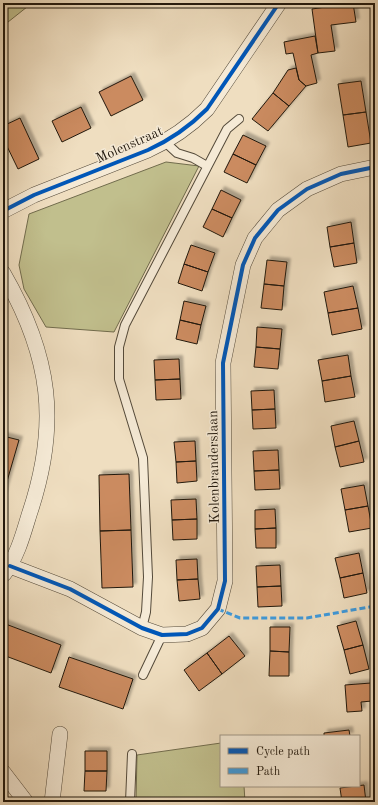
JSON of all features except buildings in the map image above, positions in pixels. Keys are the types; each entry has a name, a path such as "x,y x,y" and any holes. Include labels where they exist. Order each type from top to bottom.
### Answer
{"street":[{"name":"Molenstraat","path":"3,211 34,195 165,142 194,122 207,109 279,3"},
{"name":"Kolenbranderslaan","path":"6,570 70,589 142,628 162,635 187,634 202,628 218,609 226,582 223,363 243,265 255,238 278,210 307,189 341,174 375,167"},
{"path":"3,273 28,320 41,362 48,409 46,447 39,487 18,547 6,570"},
{"path":"52,802 60,734"},
{"path":"3,772 26,802"}],"lane":[{"path":"142,628 146,612 148,577 142,458 119,379 119,348 125,325 207,166 227,129 239,119"},
{"path":"165,142 177,152 193,158 207,166"},
{"path":"143,675 162,635"},
{"path":"130,802 132,754"}],"shaded area":[{"path":"3,3 32,3 3,26"},
{"path":"166,162 199,166 114,332 46,327 24,289 19,265 29,214"},
{"path":"220,743 220,787 244,787 245,802 136,802 137,755"}],"marked path":[{"path":"218,609 240,618 307,618 375,606"}],"cycle path":[{"path":"3,211 34,195 148,150 164,142 186,127 207,109 279,3"},
{"path":"10,566 70,589 142,628 162,635 187,634 202,628 218,609 225,581 223,363 243,265 255,238 278,210 307,189 341,174 375,167"}]}
